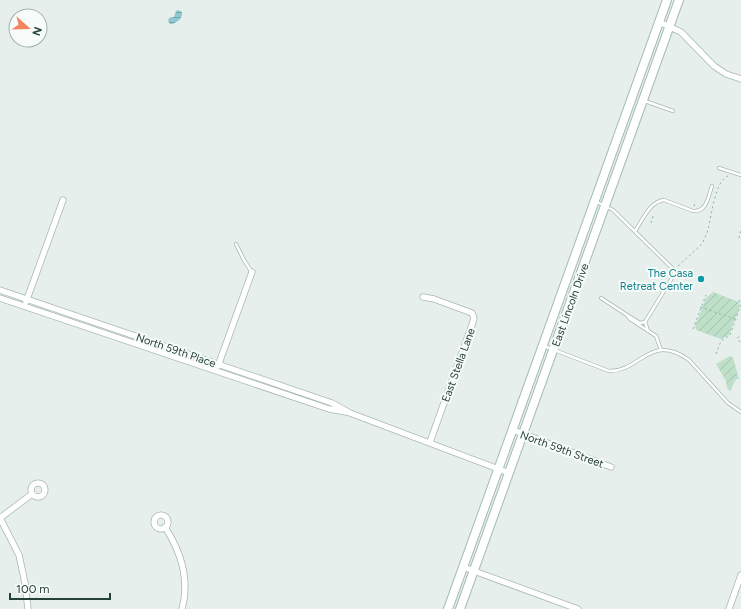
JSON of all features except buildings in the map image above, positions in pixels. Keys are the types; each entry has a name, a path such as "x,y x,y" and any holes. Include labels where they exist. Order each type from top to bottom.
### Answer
{"main road":[{"name":"East Lincoln Drive","path":"448,609 667,0"},
{"name":"East Lincoln Drive","path":"460,609 680,0"}],"street":[{"path":"659,22 681,32 714,66 726,74 741,79"},
{"path":"25,306 63,200"},
{"path":"217,371 252,272"},
{"name":"North 59th Place","path":"0,290 332,403 350,413 509,473"},
{"name":"East Stella Lane","path":"423,297 434,299 472,313 474,318 430,442"},
{"name":"North 59th Place","path":"0,298 329,409 350,413"},
{"name":"North 59th Street","path":"513,430 610,467"},
{"path":"28,609 25,583 19,555 0,518 32,494"},
{"path":"165,527 178,552 182,564 185,588 182,609"},
{"path":"463,567 578,609"},
{"path":"729,609 741,575"}],"lane":[{"path":"644,100 673,111"},
{"path":"719,168 741,175"},
{"path":"635,231 654,204 660,200 664,200 693,211 702,210 705,207 712,186"},
{"path":"595,201 613,210 671,266 674,271 672,278 645,322 648,331"},
{"path":"236,244 252,272"},
{"path":"601,298 640,323 645,322"},
{"path":"627,315 630,319 656,336 661,350"},
{"path":"543,346 609,371 617,371 648,353 661,350 675,352 689,360 728,403 741,412"}],"path":[{"path":"678,266 702,244 708,231 712,209 724,177 730,176"},
{"path":"651,214 653,216 651,223"},
{"path":"739,238 741,230"},
{"path":"693,329 706,295"},
{"path":"716,354 721,341 730,335 741,305 739,300"},
{"path":"701,307 736,320"},
{"path":"740,342 737,338 741,335"}],"green space":[{"path":"713,292 739,302 740,306 729,335 721,339 696,330 695,326 706,298"},
{"path":"730,356 733,358 739,379 736,379 730,391 727,388 726,381 716,364"}],"water":[{"path":"178,10 182,12 181,18 170,24 168,21 169,18 174,17 176,11"}],"place":[{"name":"The Casa Retreat Center","path":"701,279"}]}
